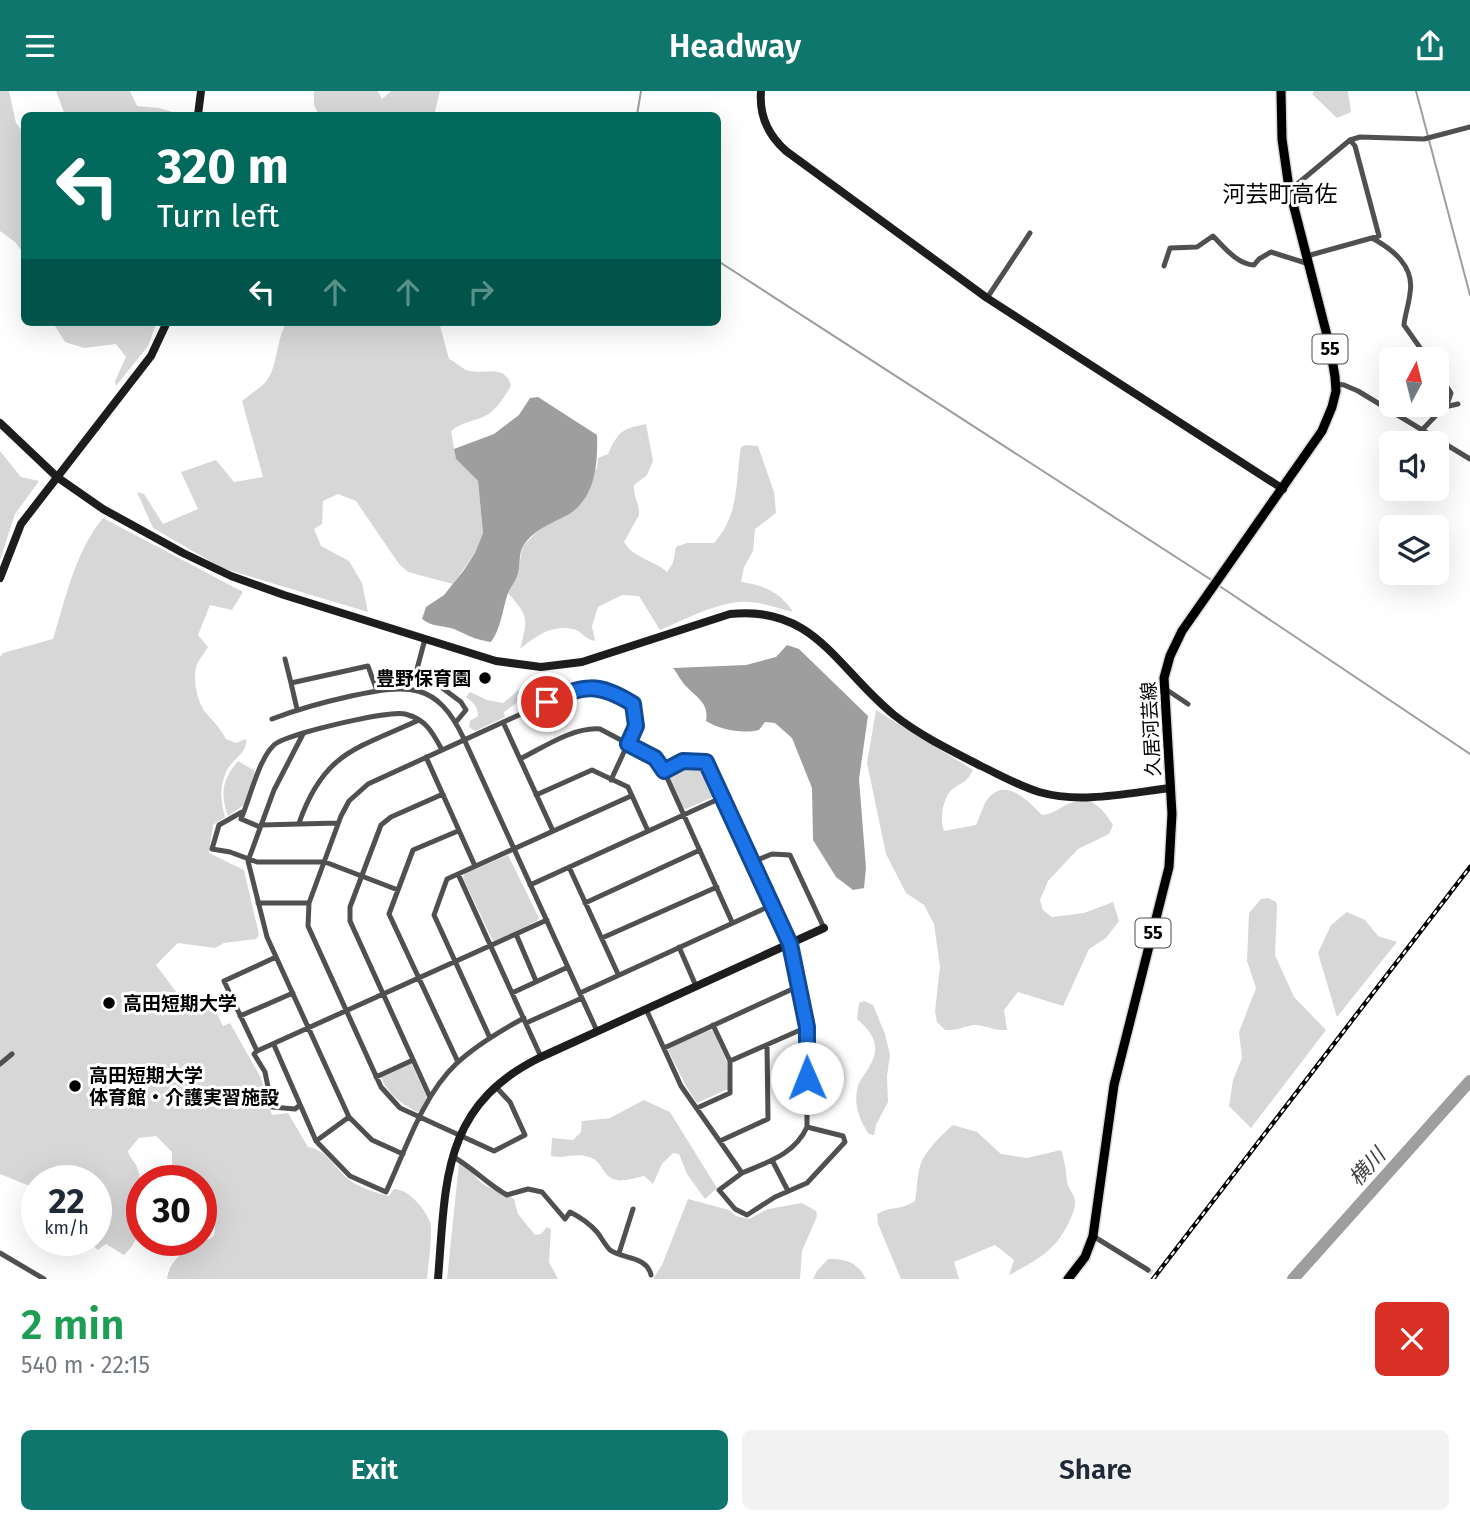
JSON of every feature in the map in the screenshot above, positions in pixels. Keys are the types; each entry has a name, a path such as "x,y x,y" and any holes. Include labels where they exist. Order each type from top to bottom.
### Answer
{"main road":[{"name":"久居河芸線","path":"1068,1279 1085,1257 1093,1236 1114,1085 1169,867 1172,842 1164,688 1166,667 1182,631 1283,489 1327,421 1332,407 1335,384 1330,347 1289,188 1282,139 1281,91"}],"street":[{"path":"198,112 201,91"},
{"path":"761,91 763,118 770,134 786,151 988,298 1283,489"},
{"path":"1289,188 1350,139 1429,138 1470,127"},
{"path":"1164,266 1170,247 1197,247 1213,236 1231,254 1247,264 1254,265 1271,252 1308,260 1379,236 1355,146 1350,139"},
{"path":"988,298 1030,233"},
{"path":"1372,238 1406,265 1411,291 1404,325 1420,347"},
{"path":"0,577 18,529 151,356 165,326"},
{"path":"1335,384 1358,391 1470,459"},
{"path":"1449,405 1458,404"},
{"path":"1422,429 1434,417"},
{"path":"0,423 57,477 103,509 161,542 221,572 425,639 496,661 541,667 582,661 730,614 750,612 771,615 798,624 817,637 882,705 920,735 1015,783 1040,793 1075,798 1171,788"},
{"path":"425,639 417,669 461,702 466,710 456,722"},
{"path":"285,659 297,709"},
{"path":"291,683 368,667 377,691"},
{"path":"272,719 297,709 396,687 424,693 447,709 464,739 597,1031"},
{"path":"1164,688 1188,704"},
{"path":"495,1086 510,1102 525,1135 494,1151 421,1118 393,1102 376,1077 307,921 309,903 338,823 349,801 368,784 575,689 614,692 633,704 636,726 611,779"},
{"path":"338,823 261,826 241,819 258,772 275,744 319,728 396,712 419,720 433,732 442,750"},
{"path":"299,823 314,788 332,765 349,752 419,720"},
{"path":"503,722 553,831"},
{"path":"520,759 585,730 600,730 655,758 664,771 732,922"},
{"path":"303,734 280,775 248,860 258,903 267,937 349,1117 372,1140 404,1154"},
{"path":"426,757 475,866"},
{"path":"664,771 683,761 706,762 790,944 807,1027 807,1127 794,1147 742,1173 719,1190 735,1209 747,1215 811,1180 845,1142 843,1136 807,1127"},
{"path":"536,795 592,770 628,787 649,831"},
{"path":"430,1097 349,921 350,907 381,825 443,795"},
{"path":"490,1038 434,915 447,879 631,796"},
{"path":"530,885 723,797"},
{"path":"244,811 219,825 212,849 230,852 248,860 325,862 398,890"},
{"path":"458,831 413,850 389,914 458,1062"},
{"path":"585,903 700,850"},
{"path":"438,1279 452,1155 476,1106 495,1086 541,1056 824,928 790,855 772,854 752,862"},
{"path":"569,867 618,974"},
{"path":"458,874 541,1056"},
{"path":"602,938 717,887"},
{"path":"258,903 309,903"},
{"path":"274,1045 316,1141 350,1177 386,1192 430,1097 458,1062 490,1038 581,995 618,974 772,905"},
{"path":"300,1105 295,1109 272,1107 265,1072 254,1053 547,920"},
{"path":"516,934 536,981"},
{"path":"679,947 696,986"},
{"path":"257,1051 225,979 276,957"},
{"path":"512,993 568,967"},
{"path":"664,1048 799,986"},
{"path":"240,1016 293,993"},
{"path":"646,1009 681,1086 742,1173"},
{"path":"697,1108 730,1093 730,1061 713,1025"},
{"path":"730,1061 807,1027"},
{"path":"720,1141 768,1119 767,1045"},
{"path":"0,1064 12,1054"},
{"path":"376,1077 412,1060"},
{"path":"316,1141 349,1117"},
{"path":"452,1155 507,1195 528,1189 542,1192 565,1219 570,1212 583,1219 598,1233 610,1250 647,1267 651,1275"},
{"path":"772,1160 788,1191"},
{"path":"619,1253 633,1209"},
{"path":"1093,1236 1148,1270"},
{"path":"0,1253 44,1279"}],"shaded area":[{"path":"0,91 9,91 16,123 21,129 21,250 0,231"},
{"path":"56,91 130,91 137,106 173,112 64,112"},
{"path":"314,91 378,91 382,99 391,91 440,91 435,112 318,112 314,105"},
{"path":"1314,91 1348,91 1351,112 1337,118 1312,94"},
{"path":"55,326 156,326 148,346 116,386 115,381 126,357 116,344 84,348 65,342"},
{"path":"285,326 440,326 449,359 467,370 500,372 508,379 511,386 492,412 451,431 456,459 478,481 483,533 475,553 453,584 408,572 399,564 356,501 338,494 323,501 322,524 314,529 321,546 349,561 362,583 368,612 222,568 153,528 137,492 144,494 163,524 198,509 181,472 216,460 234,482 263,477 242,401 269,377"},
{"path":"538,397 597,435 597,459 588,493 573,511 531,536 523,546 516,580 508,593 499,626 491,642 426,622 422,619 426,607 444,595 464,570 483,533 478,481 456,459 454,449 494,434 519,415 530,398"},
{"path":"646,424 653,461 647,475 634,485 639,515 624,542 638,555 667,572 673,563 676,547 687,543 714,543 732,509 741,447 758,446 774,492 776,513 755,529 753,551 744,567 741,582 771,591 783,599 793,612 739,602 704,611 660,630 639,596 622,595 598,607 592,626 595,641 576,630 560,628 539,635 520,649 525,618 508,593 518,576 522,547 544,525 565,517 597,468 598,458 608,454 622,432"},
{"path":"0,451 21,477 39,481 15,514 0,560"},
{"path":"103,518 243,592 232,610 210,605 198,635 208,647 197,664 195,684 202,707 226,739 236,743 246,739 242,752 228,768 222,784 225,817 213,825 209,853 244,870 259,935 256,939 224,943 215,948 178,943 156,965 180,997 209,997 223,1026 230,1023 261,1078 272,1115 288,1113 308,1147 320,1151 356,1184 389,1196 394,1189 400,1190 411,1196 420,1206 431,1227 427,1279 167,1279 173,1264 180,1256 217,1256 217,1165 172,1165 172,1152 156,1136 139,1138 128,1151 136,1165 126,1165 124,1255 112,1248 112,1165 21,1165 21,1183 0,1174 0,657 3,653 53,639 78,560"},
{"path":"787,645 799,649 868,716 859,779 866,868 864,888 853,890 836,877 813,840 812,788 792,738 775,723 765,722 759,730 746,732 725,729 706,721 704,705 673,668 746,665 776,657"},
{"path":"520,689 526,696 504,712 505,717 475,731 469,727 470,721 478,716 476,707 466,697 470,692 487,700 503,703"},
{"path":"876,710 973,770 947,797 942,817 944,831 976,825 991,795 1005,790 1019,795 1042,815 1073,802 1092,802 1113,825 1109,834 1078,849 1048,881 1040,900 1043,910 1052,917 1084,913 1113,902 1119,921 1106,938 1089,949 1063,1006 1018,992 1004,1010 1007,1030 973,1025 945,1030 937,1022 935,1011 940,967 934,924 924,905 906,893 886,854 867,763"},
{"path":"238,761 255,771 244,805 228,816 224,787"},
{"path":"684,764 704,764 717,791 715,796 686,809 683,808 668,774"},
{"path":"508,855 539,918 495,941 463,878 464,874"},
{"path":"1268,898 1276,902 1277,906 1275,955 1294,997 1326,1030 1251,1128 1229,1106 1233,1080 1242,1058 1239,1032 1256,988 1247,961 1249,913 1261,899"},
{"path":"1347,912 1365,920 1378,936 1397,942 1337,1017 1318,953 1331,925"},
{"path":"864,1001 873,1005 890,1055 887,1076 888,1102 874,1135 865,1129 857,1105 858,1086 875,1053 871,1035 857,1019 859,1003"},
{"path":"713,1031 727,1062 728,1089 697,1103 668,1050"},
{"path":"411,1063 427,1097 421,1110 417,1112 396,1098 381,1077"},
{"path":"644,1100 670,1112 717,1188 705,1199 687,1174 679,1154 673,1153 662,1164 653,1184 644,1176 612,1179 592,1158 575,1155 551,1156 552,1138 573,1140 581,1132 582,1121 610,1118"},
{"path":"953,1125 977,1132 1001,1154 1027,1158 1061,1150 1068,1185 1075,1199 1073,1212 1064,1232 1051,1248 1009,1275 1014,1260 995,1245 954,1262 959,1279 901,1279 878,1224 877,1214 915,1201 922,1160"},
{"path":"459,1163 469,1166 484,1184 514,1199 518,1214 535,1235 541,1234 547,1227 551,1229 549,1262 558,1279 447,1279"},
{"path":"688,1199 729,1210 736,1216 749,1219 768,1209 802,1203 816,1211 817,1216 802,1251 800,1279 653,1279 662,1265"},
{"path":"828,1259 851,1263 866,1279 813,1279"}],"waterway":[{"path":"638,112 641,91"},
{"path":"1416,91 1470,295"},
{"path":"721,263 1213,581"},
{"path":"1218,585 1470,754"},
{"name":"横川","path":"1293,1279 1470,1081"}],"tunnel":[{"path":"1148,1270 1160,1279"}],"railway":[{"path":"1153,1279 1470,867"}],"place":[{"name":"豊野保育園","path":"485,678"},
{"name":"高田短期大学","path":"109,1003"},
{"name":"高田短期大学 体育館・介護実習施設","path":"75,1086"}],"district":[{"name":"河芸町高佐","path":"1280,194"}],"route":[{"path":"547,702 575,689 614,692 633,704 636,726 628,744 655,758 664,771 683,761 706,762 790,944 807,1027 807,1078"}]}
